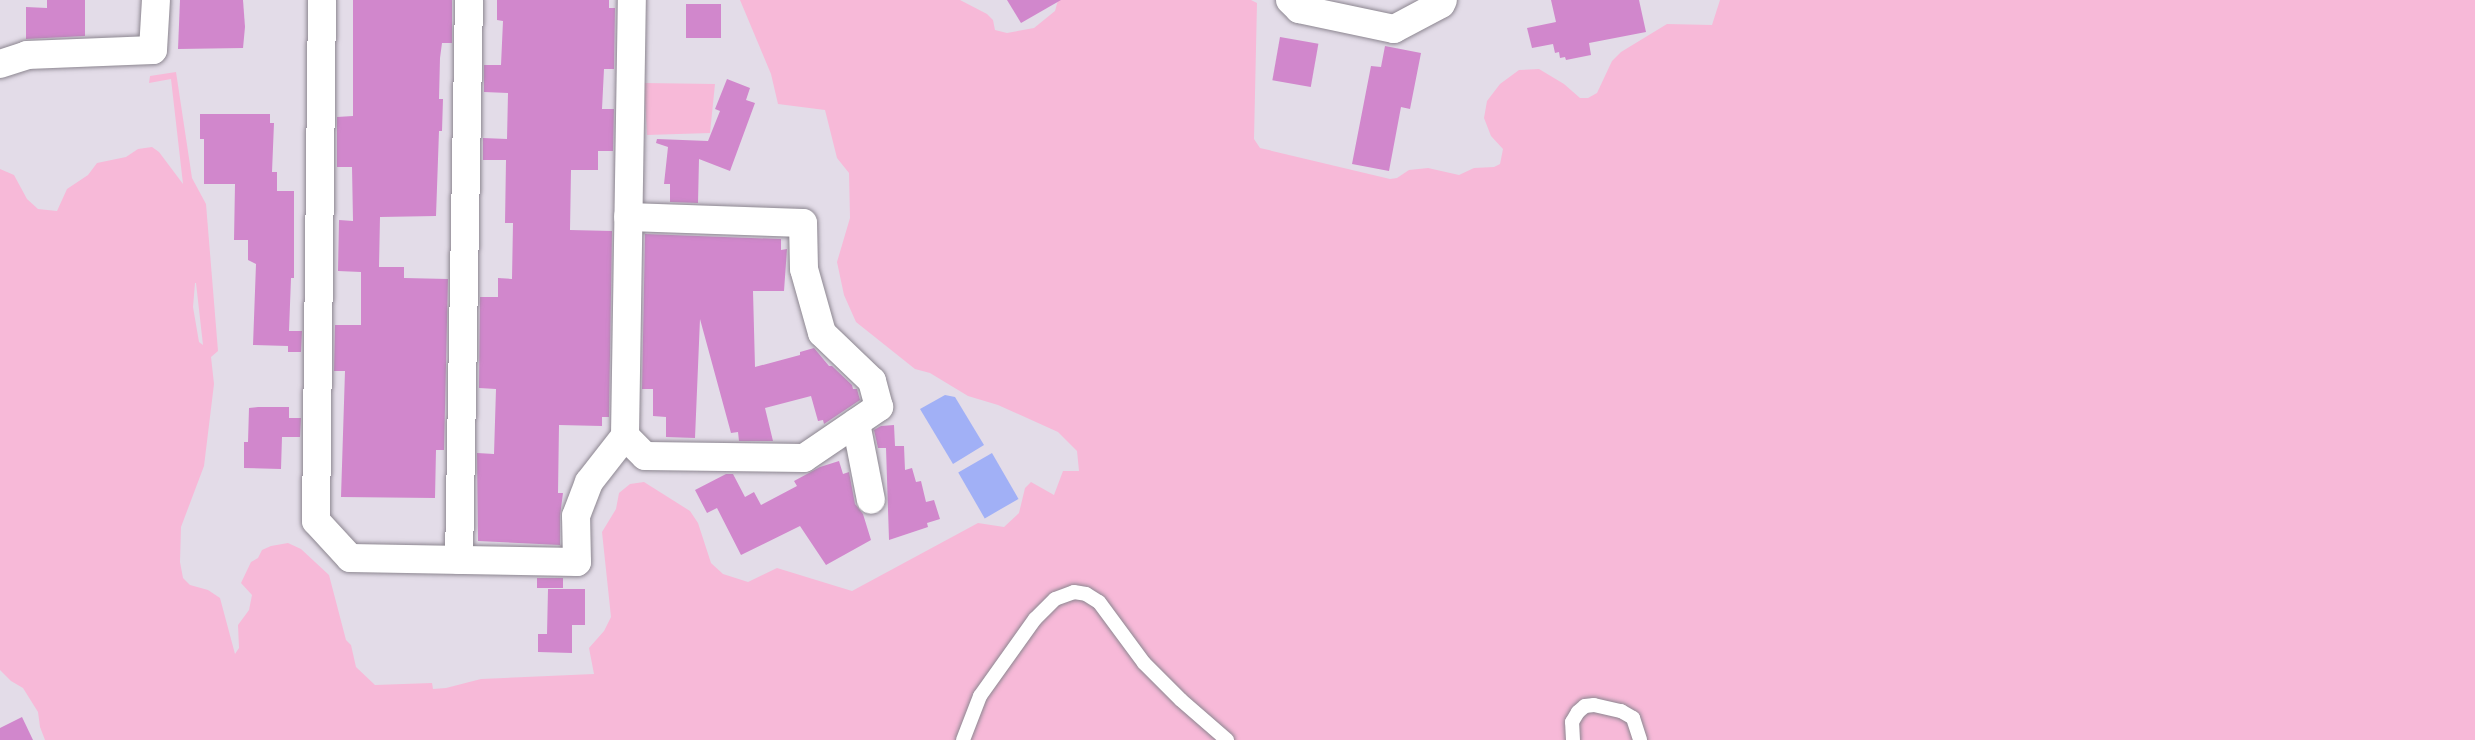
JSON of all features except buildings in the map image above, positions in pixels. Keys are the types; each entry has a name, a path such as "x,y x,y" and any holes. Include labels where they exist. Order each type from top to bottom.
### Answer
{"street":[{"path":"0,64 27,55 153,50 156,0"},
{"path":"322,0 316,521 350,558 577,562 576,516 590,482 625,436 632,0"},
{"path":"459,560 469,0"},
{"path":"1290,0 1299,9 1395,28 1441,4 1443,0"},
{"path":"625,436 645,456 804,458 879,407 872,381 822,333 804,269 803,222 628,217"},
{"path":"856,423 871,500"}],"lane":[{"path":"963,740 980,696 1035,619 1055,600 1074,592 1086,594 1099,602 1144,663 1181,700 1227,740"},
{"path":"1573,740 1572,722 1585,706 1594,705 1622,711 1633,718 1640,740"}],"shaded area":[{"path":"740,0 960,0 987,14 993,20 995,30 1007,33 1034,28 1055,11 1058,0 1251,0 1257,3 1254,139 1260,148 1390,179 1397,178 1409,170 1428,168 1459,175 1474,168 1494,167 1500,164 1503,149 1491,136 1484,118 1487,101 1500,84 1519,70 1539,69 1564,84 1580,98 1588,98 1597,93 1612,61 1621,52 1667,24 1712,25 1720,0 2475,0 2475,740 45,740 38,712 23,688 11,681 0,670 0,169 14,175 27,199 38,209 57,211 67,189 88,175 97,163 126,157 138,149 152,147 159,152 183,184 171,79 149,83 150,76 176,72 192,178 206,204 218,351 211,357 214,384 204,466 181,527 180,562 183,578 190,585 208,590 220,598 235,654 239,648 238,625 249,610 252,595 241,583 251,562 258,558 262,550 271,546 288,543 301,549 329,575 346,640 351,645 356,667 375,685 432,683 433,689 481,679 594,674 589,648 604,631 611,617 602,532 616,509 619,493 630,484 644,482 690,511 698,523 711,563 723,574 748,582 777,568 852,591 978,523 1004,527 1019,513 1025,488 1031,482 1054,495 1063,471 1079,471 1077,451 1058,432 998,405 968,396 930,373 915,369 856,322 844,295 837,262 850,218 849,173 837,158 825,110 778,104 771,74","holes":["196,283 203,345 199,342 193,307"]},
{"path":"644,83 715,84 710,133 647,135"}],"water":[{"path":"945,395 955,397 984,445 953,464 920,409"},
{"path":"992,453 1018,499 985,518 958,472"}]}
